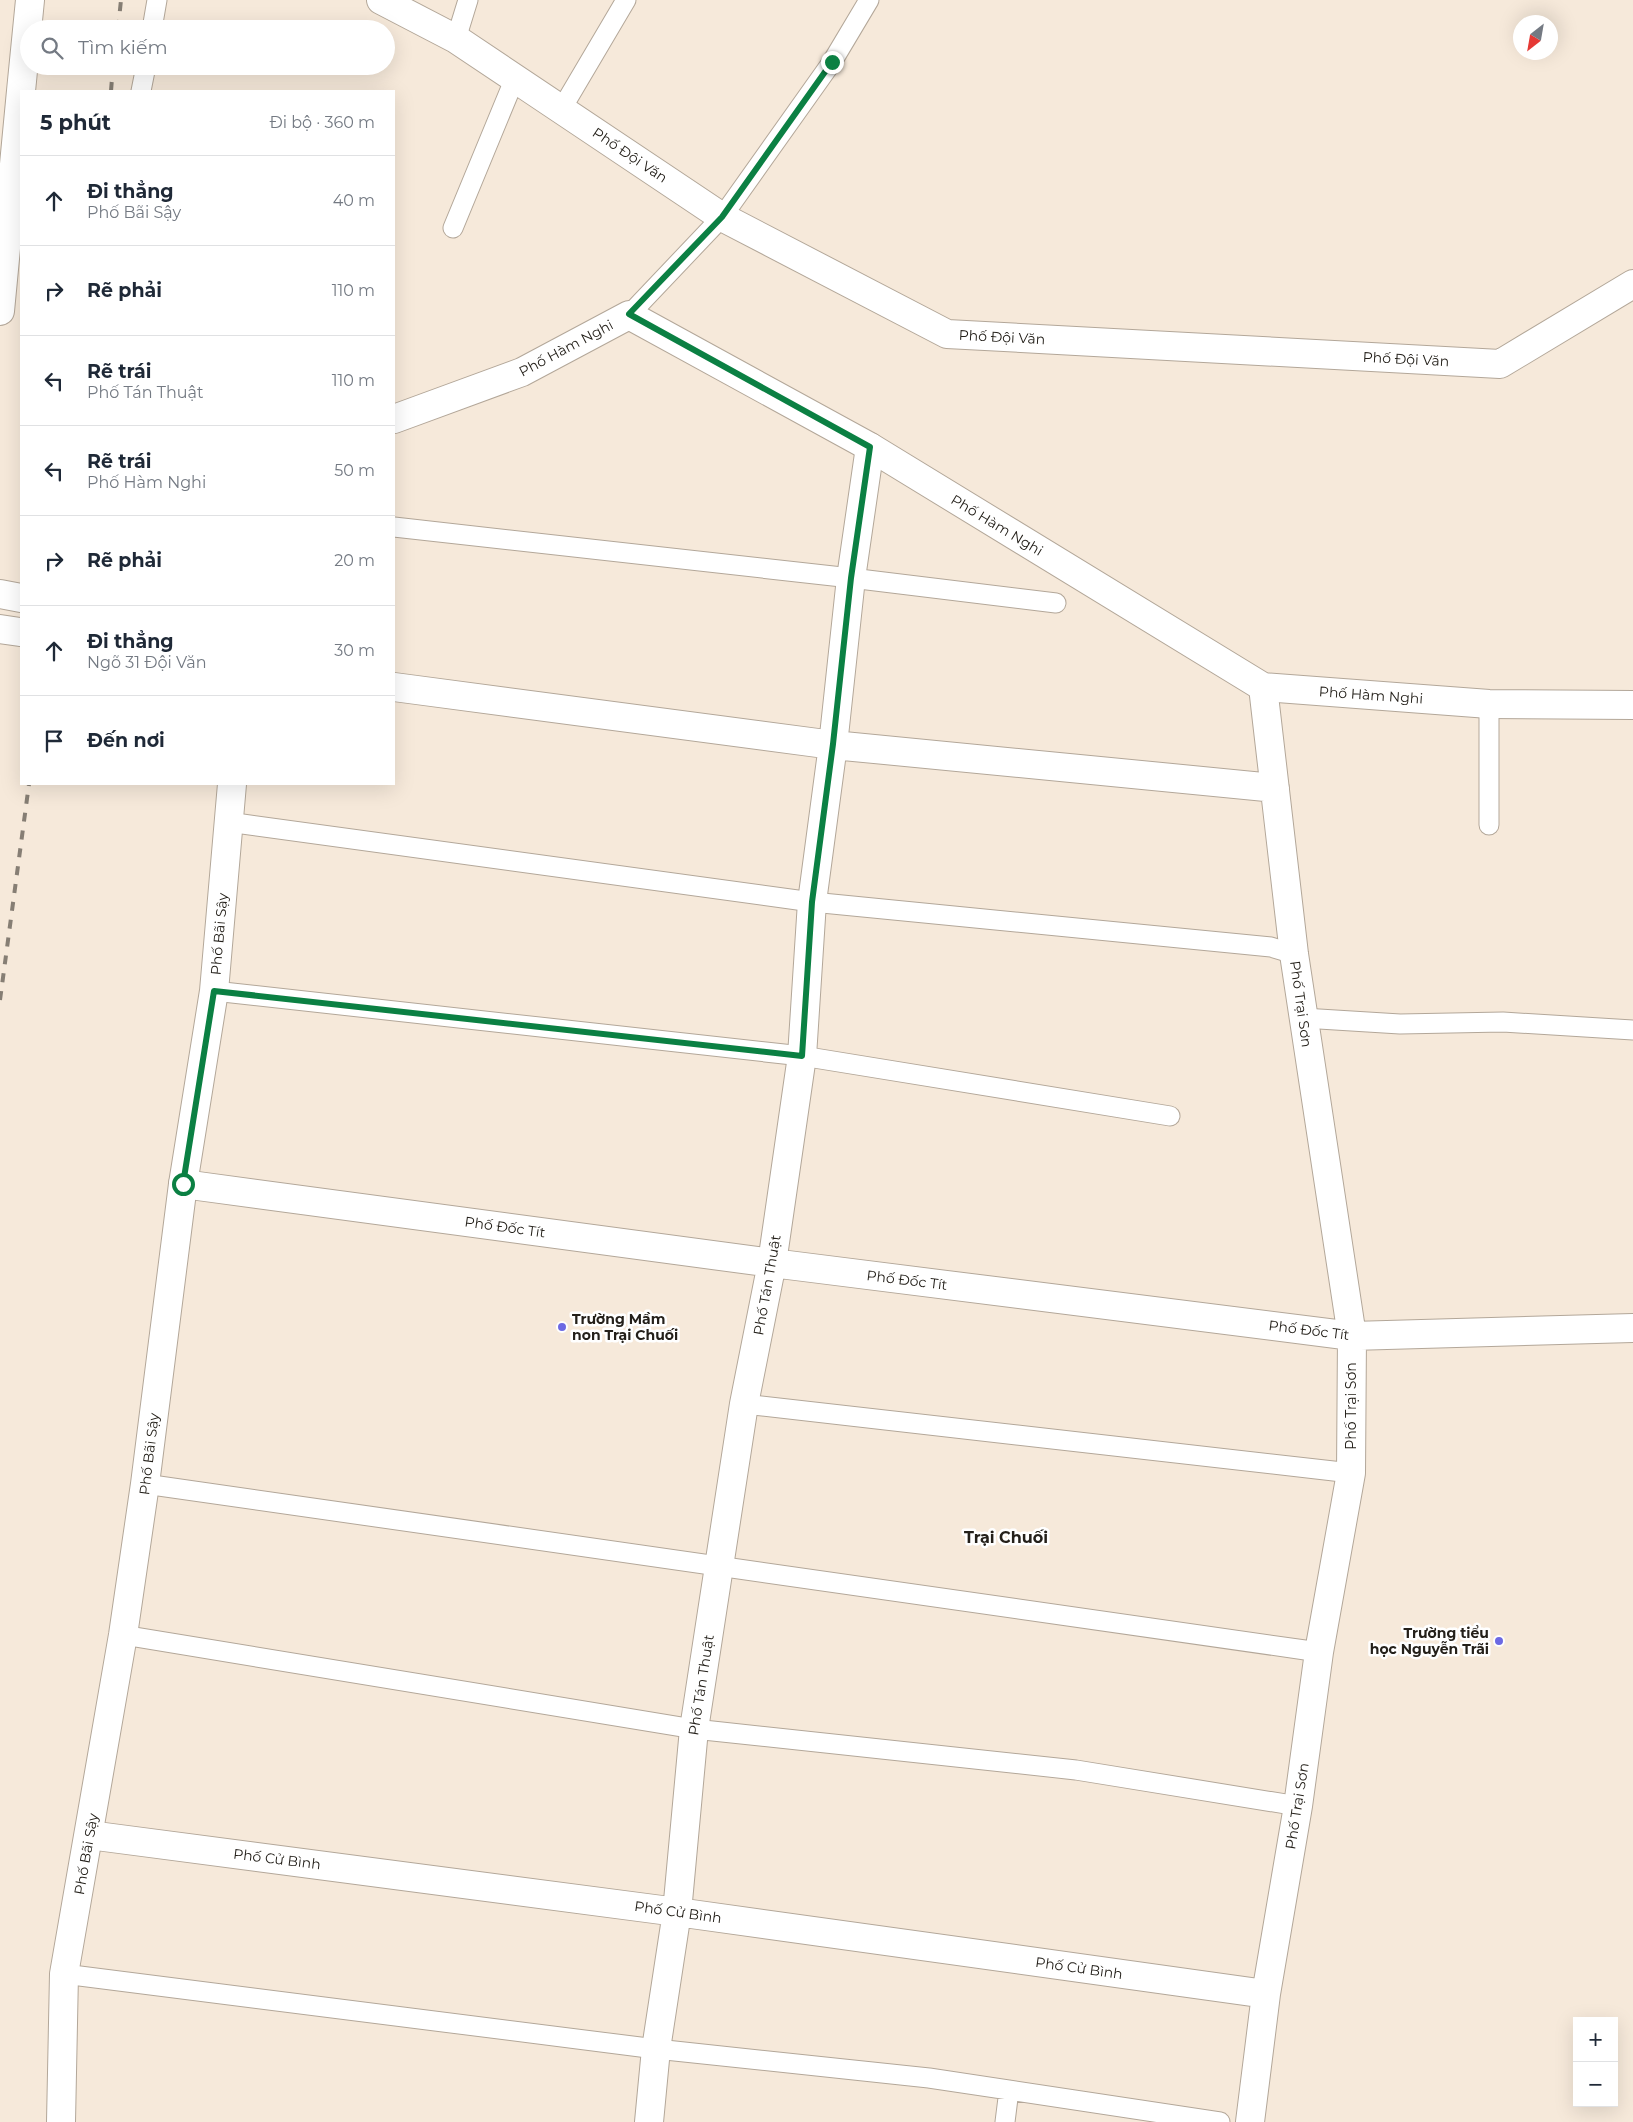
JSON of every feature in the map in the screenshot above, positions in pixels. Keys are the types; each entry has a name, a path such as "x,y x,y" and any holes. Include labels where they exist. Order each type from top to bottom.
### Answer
{"street":[{"name":"Phố Đội Văn","path":"381,0 456,39 722,217 947,334 1500,364 1633,284"},
{"path":"28,20 30,5"},
{"path":"21,90 23,75"},
{"path":"0,311 20,101"},
{"name":"Phố Hàm Nghi","path":"395,419 522,372 629,314 870,447 1263,687 1489,704 1633,705"},
{"name":"Phố Tán Thuật","path":"649,2122 656,2049 677,1912 694,1729 744,1404 772,1263 802,1056 812,902 833,744 851,578 870,447"},
{"path":"0,594 20,598"},
{"path":"395,687 833,744 1275,788"},
{"name":"Phố Trại Sơn","path":"1250,2122 1266,1994 1298,1806 1319,1652 1351,1473 1352,1336 1294,954 1263,687"},
{"name":"Phố Bãi Sậy","path":"61,2122 64,1974 123,1636 145,1484 183,1184 214,991 232,785"},
{"name":"Phố Đốc Tít","path":"183,1184 772,1263 1352,1336 1633,1328"},
{"name":"Phố Cử Bình","path":"89,1835 677,1912 1266,1994"}],"lane":[{"path":"154,20 157,0"},
{"path":"456,39 468,0"},
{"path":"561,110 626,0"},
{"path":"629,314 722,217 832,62 869,0"},
{"path":"141,90 144,75"},
{"path":"453,228 515,78"},
{"path":"395,527 1056,603"},
{"path":"1489,704 1489,825"},
{"path":"228,822 812,902 1271,947 1294,954"},
{"path":"214,991 802,1056 1170,1116"},
{"path":"1303,1018 1400,1024 1503,1022 1633,1030"},
{"path":"744,1404 1351,1473"},
{"path":"145,1484 1319,1652"},
{"path":"123,1636 694,1729 1076,1770 1298,1806"},
{"path":"64,1974 656,2049 929,2078 1220,2122"},
{"path":"1005,2122 1009,2090"}],"railway":[{"path":"119,20 121,0"},
{"path":"111,90 112,75"},
{"path":"0,1000 29,785"}],"place":[{"name":"Trường Mầm non Trại Chuối","path":"562,1327"},
{"name":"Trường tiểu học Nguyễn Trãi","path":"1499,1641"}],"district":[{"name":"Trại Chuối","path":"1006,1537"}],"route":[{"path":"183,1184 214,991 802,1056 812,902 833,744 851,578 870,447 629,314 722,217 832,62"}]}
